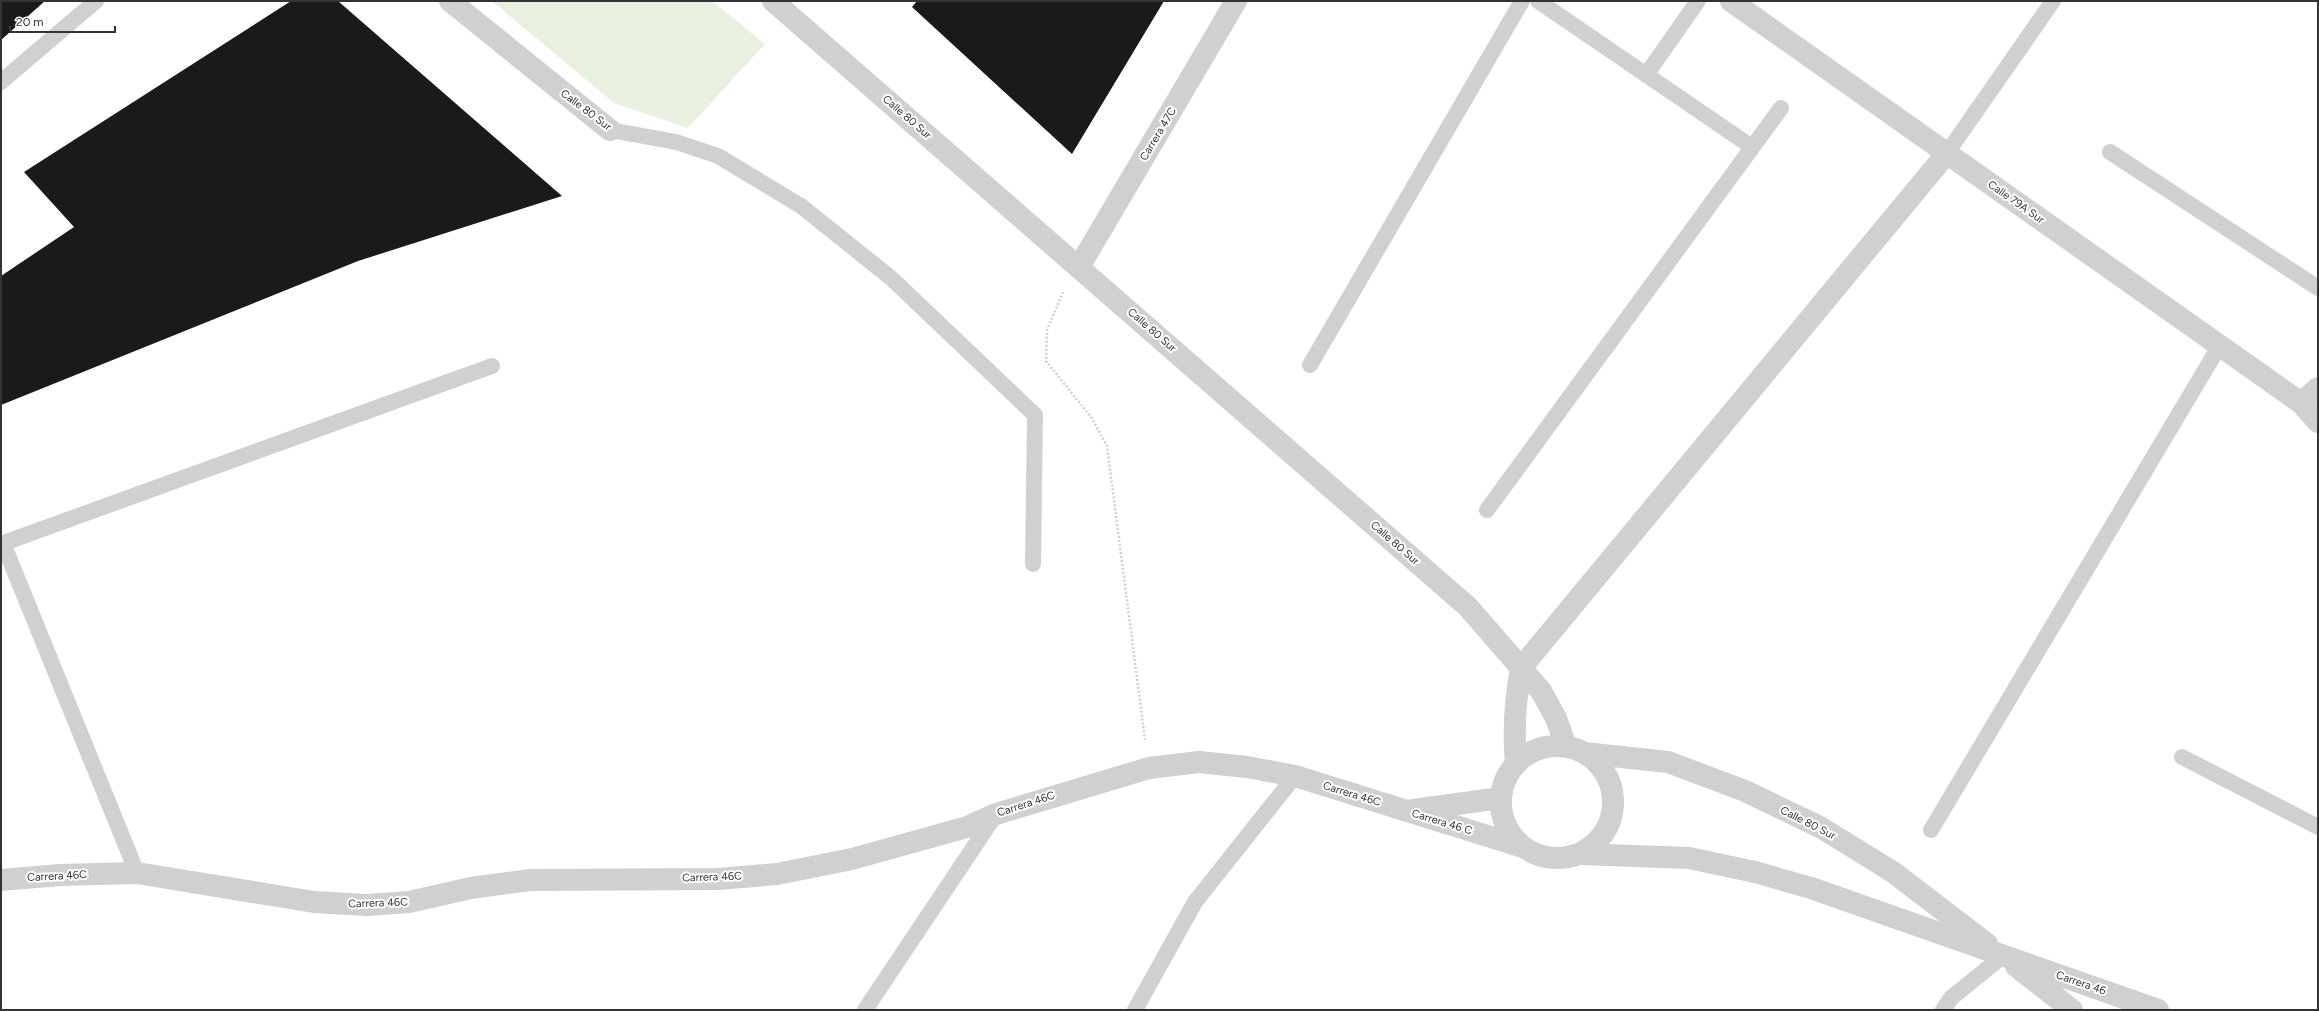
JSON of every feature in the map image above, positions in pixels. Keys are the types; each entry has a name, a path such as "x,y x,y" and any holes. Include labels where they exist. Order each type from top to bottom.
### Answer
{"street":[{"name":"Calle 80 Sur","path":"450,1 610,130"},
{"name":"Calle 80 Sur","path":"773,1 1468,606 1541,691 1575,750 1668,762 1745,791 1820,827 1893,872 2072,1010"},
{"name":"Carrera 47C","path":"1079,266 1236,1"},
{"name":"Calle 79A Sur","path":"1731,1 2302,403 2318,422"},
{"path":"1516,764 1513,732 1515,700 1520,668 1947,153"},
{"path":"2302,403 2318,388"},
{"path":"1548,747 1575,750 1598,764 1609,778 1613,796 1613,813 1607,830 1596,844 1581,854 1566,858 1551,858 1536,855 1523,847 1510,833 1502,816 1501,798 1505,780 1516,764 1530,753 1548,747"},
{"name":"Carrera 46C","path":"1,880 60,874 138,873 314,902 367,905 409,902 471,888 530,880 718,879 777,874 852,859 967,827 996,814 1149,768 1200,762 1247,767 1295,776 1406,811"},
{"name":"Carrera 46 C","path":"1406,811 1501,798"},
{"name":"Carrera 46 C","path":"1406,811 1523,847"},
{"name":"Calle 80 Sur","path":"1581,854 1689,858 1754,872 1811,888 2003,956"},
{"name":"Carrera 46","path":"2003,956 2158,1010"}],"lane":[{"path":"1,82 96,1"},
{"path":"1310,365 1522,1"},
{"path":"1538,1 1752,147"},
{"path":"1646,75 1698,1"},
{"path":"1947,153 2053,1"},
{"path":"1487,510 1781,108"},
{"name":"Calle 80 Sur","path":"610,130 676,142 718,156 801,206 891,278 1035,415 1033,564"},
{"path":"2110,152 2318,288"},
{"path":"1931,830 2220,345"},
{"path":"138,873 2,544 492,366"},
{"path":"2182,757 2318,826"},
{"path":"1135,1010 1195,902 1295,776"},
{"path":"865,1010 996,814"},
{"path":"1943,1010 1951,998 2003,956"}],"path":[{"path":"1079,266 1062,293 1047,330 1046,360 1091,417 1106,446 1149,768"}],"green space":[{"path":"492,1 712,1 765,44 688,128 614,103"}],"building":[{"path":"1,1 45,1 1,40"},
{"path":"291,1 338,1 562,196 358,261 1,405 1,276 74,227 24,172"},
{"path":"917,1 1164,1 1072,154 912,7"}]}
